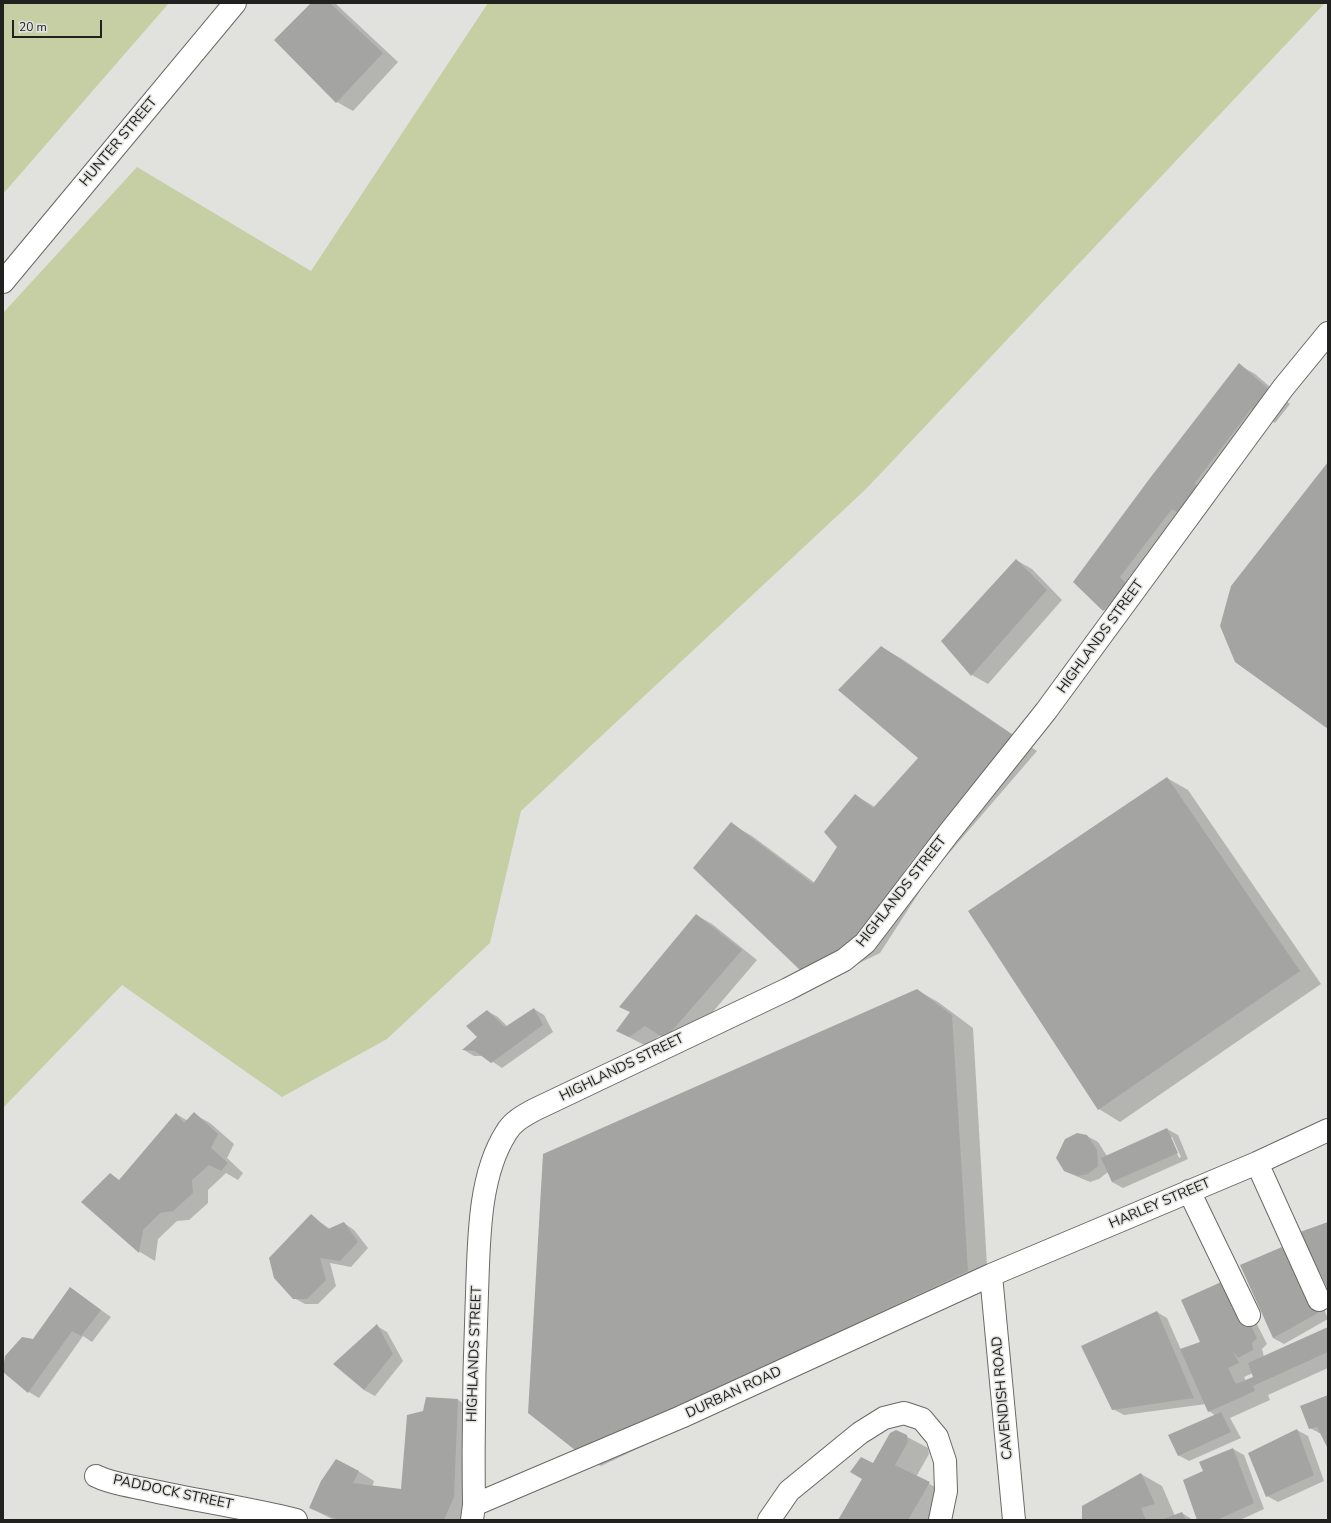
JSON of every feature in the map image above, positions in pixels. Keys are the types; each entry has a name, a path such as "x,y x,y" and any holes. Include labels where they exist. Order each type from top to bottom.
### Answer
{"street":[{"name":"HUNTER STREET","path":"3,282 235,3"},
{"name":"HIGHLANDS STREET","path":"473,1513 473,1379 479,1250 485,1191 494,1157 506,1132 516,1120 534,1110 795,986 844,960 865,943 948,834 1046,711 1283,388 1328,333"},
{"name":"HARLEY STREET","path":"991,1275 1257,1163 1328,1130"},
{"path":"1257,1163 1319,1300"},
{"path":"1189,1191 1249,1315"},
{"name":"DURBAN ROAD","path":"473,1513 991,1275"},
{"name":"CAVENDISH ROAD","path":"991,1275 1014,1520"},
{"path":"769,1520 789,1491 860,1433 884,1418 904,1413 922,1419 937,1437 945,1461 946,1492 940,1520"},
{"name":"PADDOCK STREET","path":"96,1476 113,1482 254,1509 296,1520"}],"green space":[{"path":"3,3 169,3 3,194"},
{"path":"488,3 1325,3 866,489 521,811 490,943 387,1039 282,1097 122,985 3,1108 3,313 137,167 311,271"}],"building":[{"path":"311,3 330,3 383,53 336,103 274,40"},
{"path":"1239,363 1274,394 1259,415 1251,409 1195,483 1200,492 1182,516 1172,509 1120,577 1127,584 1103,611 1073,582 1150,478"},
{"path":"1328,462 1328,729 1235,662 1220,626 1231,586"},
{"path":"1016,559 1047,590 971,676 941,641"},
{"path":"881,646 1017,738 910,862 859,941 800,970 693,868 731,822 813,884 837,847 824,832 855,794 873,808 918,758 838,690"},
{"path":"1167,777 1300,971 1098,1110 968,911"},
{"path":"696,914 742,950 665,1039 645,1026 629,1037 616,1031 630,1012 619,1007"},
{"path":"917,989 952,1015 968,1271 580,1454 528,1413 543,1154"},
{"path":"534,1008 543,1025 491,1063 475,1051 462,1050 477,1037 466,1026 487,1010 505,1027"},
{"path":"194,1112 218,1134 211,1148 228,1163 221,1171 209,1165 192,1180 193,1193 173,1211 160,1213 143,1230 139,1253 81,1202 110,1173 119,1180 176,1113 184,1123"},
{"path":"1167,1128 1178,1153 1112,1182 1101,1158"},
{"path":"1077,1133 1087,1135 1097,1150 1098,1166 1088,1174 1078,1176 1064,1171 1056,1158 1065,1139"},
{"path":"311,1214 328,1229 344,1222 358,1242 340,1261 320,1258 326,1280 307,1299 293,1299 274,1278 269,1258"},
{"path":"1328,1222 1328,1290 1300,1232"},
{"path":"1289,1244 1318,1313 1273,1338 1240,1265"},
{"path":"1228,1279 1257,1338 1252,1343 1253,1350 1238,1358 1233,1352 1239,1363 1228,1368 1236,1384 1253,1377 1248,1363 1328,1327 1328,1352 1253,1386 1255,1391 1208,1412 1180,1349 1200,1342 1181,1300"},
{"path":"70,1287 101,1310 81,1336 72,1331 28,1393 3,1372 5,1356 22,1337 33,1339"},
{"path":"1157,1311 1194,1398 1112,1410 1081,1346"},
{"path":"377,1324 393,1354 364,1390 333,1364"},
{"path":"1328,1395 1328,1449 1317,1427 1309,1429 1300,1406"},
{"path":"426,1397 458,1399 454,1497 444,1520 339,1520 309,1508 321,1481 336,1459 359,1471 353,1483 401,1489 407,1415 423,1411"},
{"path":"1221,1412 1231,1432 1178,1456 1168,1435"},
{"path":"1297,1429 1314,1475 1266,1497 1248,1453"},
{"path":"896,1430 907,1435 908,1442 895,1465 930,1482 908,1520 838,1520 862,1479 850,1472 861,1457 873,1463 890,1433"},
{"path":"1233,1448 1254,1503 1217,1520 1197,1520 1183,1480 1203,1471 1199,1462"},
{"path":"1141,1473 1155,1504 1141,1508 1146,1520 1082,1520 1082,1506"},
{"path":"1182,1512 1186,1520 1161,1520"}]}
